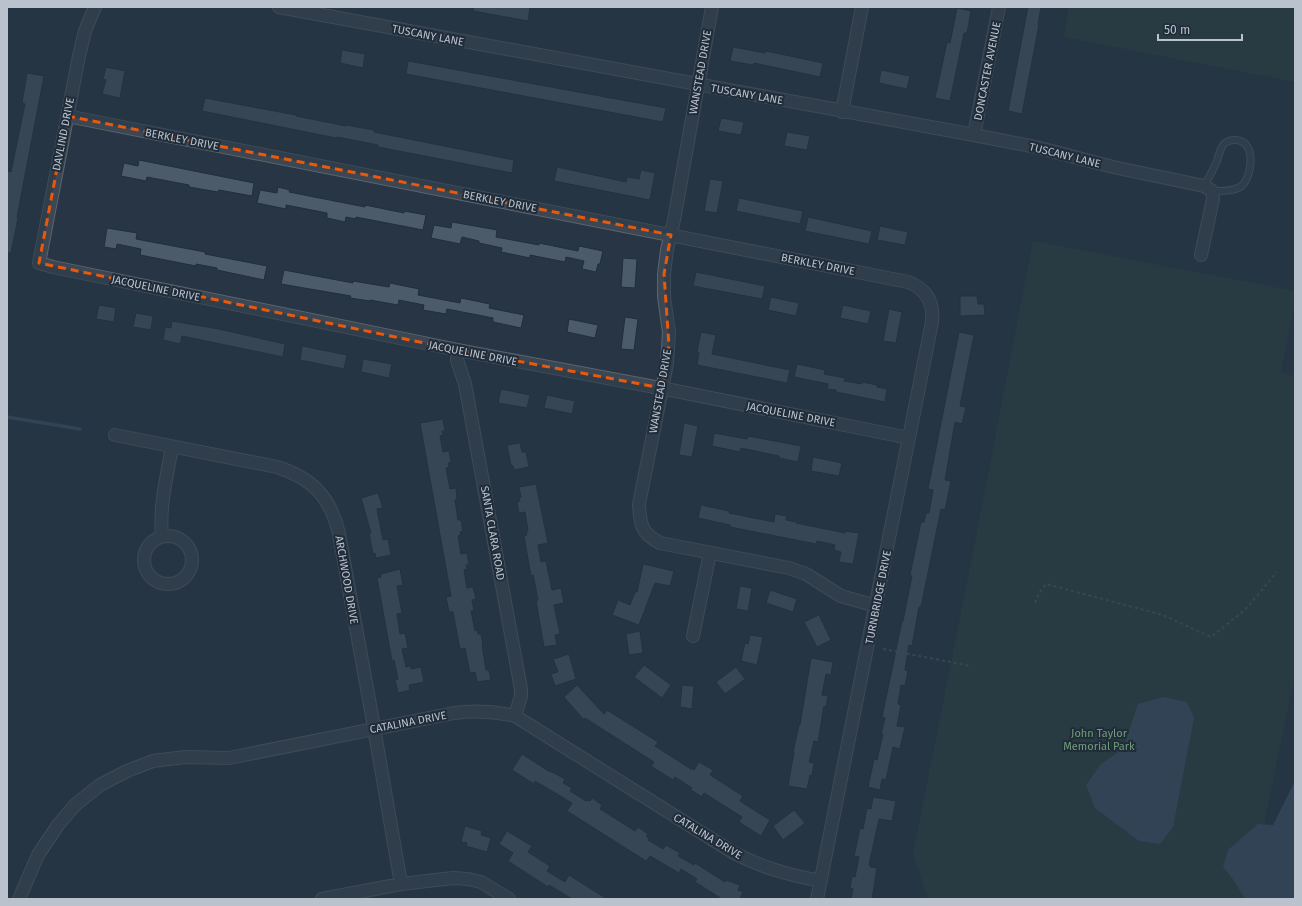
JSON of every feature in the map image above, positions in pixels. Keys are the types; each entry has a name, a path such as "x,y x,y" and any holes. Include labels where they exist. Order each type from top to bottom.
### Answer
{"street":[{"name":"DAVLIND DRIVE","path":"39,263 67,116 85,32 95,7"},
{"name":"TUSCANY LANE","path":"279,7 1036,147 1208,189"},
{"name":"WANSTEAD DRIVE","path":"712,7 671,235 667,250 664,274 664,297 669,332 669,346 667,364 639,504 641,526 652,539 660,543 798,571 841,596 876,606"},
{"path":"842,112 862,7"},
{"name":"DONCASTER AVENUE","path":"974,135 999,7"},
{"name":"BERKLEY DRIVE","path":"67,116 908,282 920,288 928,296"},
{"path":"1201,255 1213,199 1208,189"},
{"name":"JACQUELINE DRIVE","path":"39,263 458,350 662,388 909,438"},
{"name":"TURNBRIDGE DRIVE","path":"817,899 932,322 932,307 928,296"},
{"name":"SANTA CLARA ROAD","path":"458,350 457,360 465,384 520,689 521,696 515,716"},
{"name":"ARCHWOOD DRIVE","path":"115,435 288,470 307,480 325,499 332,512 339,534 401,884"},
{"path":"162,536 162,506 172,446"},
{"path":"172,535 181,538 188,545 192,554 193,563 189,572 183,579 174,584 165,584 156,581 144,566 144,556 147,547 154,540 162,536 172,535"},
{"path":"693,636 710,552"},
{"name":"CATALINA DRIVE","path":"19,899 38,855 58,825 75,805 100,785 127,771 153,761 184,757 229,758 468,712 490,711 515,716 734,853 766,868 786,874 821,881"},
{"path":"322,899 401,884 453,878 468,879 487,885 509,899"}],"lane":[{"path":"1229,141 1242,141 1249,147 1250,153 1248,176 1245,182 1241,187 1236,189 1208,189 1211,175 1223,145 1229,141"}],"path":[{"path":"1035,603 1039,593 1046,584 1163,615 1211,637 1245,610 1277,572"},
{"path":"883,649 971,666"}],"highlighted area":[{"path":"67,116 671,235 664,274 669,346 662,388 458,350 39,263"}],"green space":[{"path":"1069,7 1295,7 1295,82 1064,37"},
{"name":"John Taylor Memorial Park","path":"1033,241 1295,291 1295,300 1281,373 1295,376 1295,673 1249,899 928,899 913,854"}],"water":[{"path":"1163,697 1187,702 1194,718 1173,827 1160,844 1139,841 1095,808 1086,785 1101,764 1123,749 1138,704"},
{"path":"1295,781 1295,899 1245,899 1223,867 1228,850 1258,824 1273,825"}],"building":[{"path":"474,7 530,7 528,21 473,11"},
{"path":"1028,7 1041,7 1022,114 1008,111"},
{"path":"957,8 971,11 967,33 964,33 950,101 935,98 947,42 950,43"},
{"path":"733,47 765,53 766,51 823,63 820,77 754,63 753,65 730,61"},
{"path":"342,50 365,54 363,68 340,63"},
{"path":"408,61 666,108 663,122 406,74"},
{"path":"106,67 125,71 120,98 102,94 106,80 103,79"},
{"path":"881,70 910,76 907,89 879,83"},
{"path":"27,73 44,76 11,253 7,253 7,171 11,172 25,104 22,103"},
{"path":"205,98 346,126 374,130 374,132 514,160 512,173 202,111"},
{"path":"721,118 744,122 741,135 718,131"},
{"path":"787,132 810,136 807,150 784,146"},
{"path":"139,160 254,183 252,196 219,190 218,192 189,187 189,185 147,177 146,181 121,176 124,163 138,166"},
{"path":"557,167 626,182 627,177 639,179 641,170 655,173 650,200 554,181"},
{"path":"710,179 723,181 717,213 704,211"},
{"path":"278,187 290,190 289,192 365,207 365,205 404,213 404,211 426,215 423,230 356,217 356,219 346,217 345,222 327,218 327,213 286,205 286,209 257,203 260,190 277,193"},
{"path":"739,198 803,211 800,224 736,211"},
{"path":"808,217 872,231 869,244 805,231"},
{"path":"452,222 497,230 496,237 539,245 539,243 578,251 579,246 603,251 600,264 598,264 596,272 582,269 584,261 566,257 565,262 530,255 530,258 501,252 502,248 479,243 479,241 462,237 460,244 431,238 434,225 451,228"},
{"path":"880,226 908,232 905,245 877,240"},
{"path":"107,228 137,233 136,239 267,266 264,280 217,270 217,268 196,264 196,266 140,255 141,249 117,244 116,249 104,247"},
{"path":"623,258 637,259 635,288 621,287"},
{"path":"284,270 353,283 353,281 389,287 390,283 419,289 418,295 460,303 461,298 490,304 489,308 524,315 521,328 493,322 493,318 447,309 446,314 423,310 424,305 399,300 398,305 350,298 351,296 281,284"},
{"path":"696,272 765,286 762,299 693,286"},
{"path":"960,296 977,296 978,304 984,304 985,315 960,316"},
{"path":"771,297 799,303 796,316 768,310"},
{"path":"99,305 116,308 114,322 96,319"},
{"path":"843,305 871,311 868,324 840,318"},
{"path":"889,309 902,312 896,343 883,341"},
{"path":"136,313 153,316 151,330 133,327"},
{"path":"625,317 638,319 634,350 621,349"},
{"path":"569,319 598,325 595,338 567,332"},
{"path":"172,321 219,329 285,344 283,357 182,336 180,344 163,340 165,327 171,328"},
{"path":"701,332 716,335 712,354 790,370 787,383 697,365 699,353 697,352"},
{"path":"959,332 974,335 960,406 966,407 962,424 955,422 945,480 951,481 945,510 941,509 921,607 919,607 912,646 909,645 905,670 908,671 905,686 901,685 898,704 901,705 897,726 905,727 900,749 893,747 886,780 882,779 880,790 868,787 874,759 877,760 883,734 881,734 885,718 882,717 912,576 910,575 921,522 924,522 926,513 929,513 933,490 928,489"},
{"path":"302,346 347,355 344,369 300,360"},
{"path":"363,359 392,364 389,378 361,372"},
{"path":"797,364 825,370 824,374 845,378 844,381 862,384 862,382 887,389 885,402 836,392 836,390 827,389 828,384 794,377"},
{"path":"501,389 530,395 527,408 498,403"},
{"path":"547,395 575,401 572,414 544,408"},
{"path":"443,419 445,431 442,431 443,435 440,436 443,452 449,451 451,463 448,463 449,467 446,468 450,489 456,488 457,500 455,500 458,520 461,520 463,531 460,532 461,535 458,536 461,554 467,553 469,565 466,565 467,569 464,570 467,588 473,587 476,599 472,600 474,611 471,611 475,631 477,630 478,634 481,634 486,670 489,670 491,680 477,682 475,672 470,673 465,648 460,649 453,612 449,612 446,597 451,596 420,423"},
{"path":"684,423 698,426 692,457 679,455"},
{"path":"714,433 747,439 748,436 801,446 798,462 779,458 779,456 741,448 740,452 712,446"},
{"path":"520,443 522,452 526,452 529,467 514,470 513,466 511,466 507,445"},
{"path":"813,457 842,463 839,476 811,471"},
{"path":"536,484 548,543 538,545 541,562 546,561 552,590 561,588 564,603 554,605 560,634 555,635 557,645 544,647 536,601 538,600 533,575 531,576 524,536 527,535 526,531 528,531 525,512 519,513 517,502 520,501 519,497 521,497 519,487"},
{"path":"378,493 383,508 377,509 383,540 388,539 391,555 376,558 375,553 373,554 369,533 371,533 361,498"},
{"path":"701,505 729,511 729,513 774,522 775,514 787,516 786,520 797,522 796,523 845,533 845,531 859,533 853,564 839,562 841,552 834,550 835,545 817,541 816,544 730,527 730,525 698,518"},
{"path":"643,564 674,571 670,586 655,583 639,625 612,615 618,600 630,605 635,592 637,592"},
{"path":"400,569 403,585 397,586 402,613 397,614 400,634 405,633 408,648 402,649 406,667 411,666 411,669 421,667 424,682 409,685 410,690 398,693 395,680 398,679 394,660 392,661 377,578 381,577 381,574"},
{"path":"740,586 752,588 748,611 736,609"},
{"path":"770,590 797,599 793,612 766,603"},
{"path":"819,615 831,640 817,647 804,622"},
{"path":"640,631 643,653 629,655 626,634"},
{"path":"750,635 763,637 757,665 741,661 745,643 748,644"},
{"path":"569,654 576,679 555,686 551,674 558,672 553,659"},
{"path":"811,658 833,662 831,675 826,674 822,695 828,696 826,707 824,706 818,742 814,741 809,762 814,763 812,776 810,775 807,789 788,786"},
{"path":"644,665 671,685 662,698 634,677"},
{"path":"736,667 745,679 725,694 716,682"},
{"path":"577,685 604,714 607,710 658,742 655,746 691,769 694,770 699,762 713,770 710,775 743,796 740,801 770,820 761,836 739,822 742,817 704,793 702,797 691,790 692,788 675,777 673,780 651,766 654,762 585,718 584,720 564,697"},
{"path":"682,685 694,686 692,709 680,707"},
{"path":"522,754 550,772 565,779 563,783 572,788 570,791 586,801 590,801 592,798 602,805 600,809 635,831 638,827 648,834 646,836 649,838 648,840 663,849 666,845 680,853 678,856 694,865 695,863 725,882 726,880 740,885 738,890 743,892 740,899 722,899 695,882 697,879 681,869 679,873 650,856 646,861 567,811 572,803 535,781 534,784 512,770"},
{"path":"873,797 896,801 892,821 879,819 869,865 871,865 870,867 877,868 872,899 851,899 853,889 850,888 852,876 855,877 859,857 854,856 860,828 863,829 867,808 871,809"},
{"path":"794,810 805,823 783,840 773,826"},
{"path":"465,826 482,831 481,835 491,838 487,852 466,846 467,843 461,842"},
{"path":"507,831 532,846 528,852 550,866 547,871 565,882 569,875 607,899 572,899 549,885 548,887 508,861 513,853 499,844"}],"waterway":[{"path":"7,417 80,429"}]}
